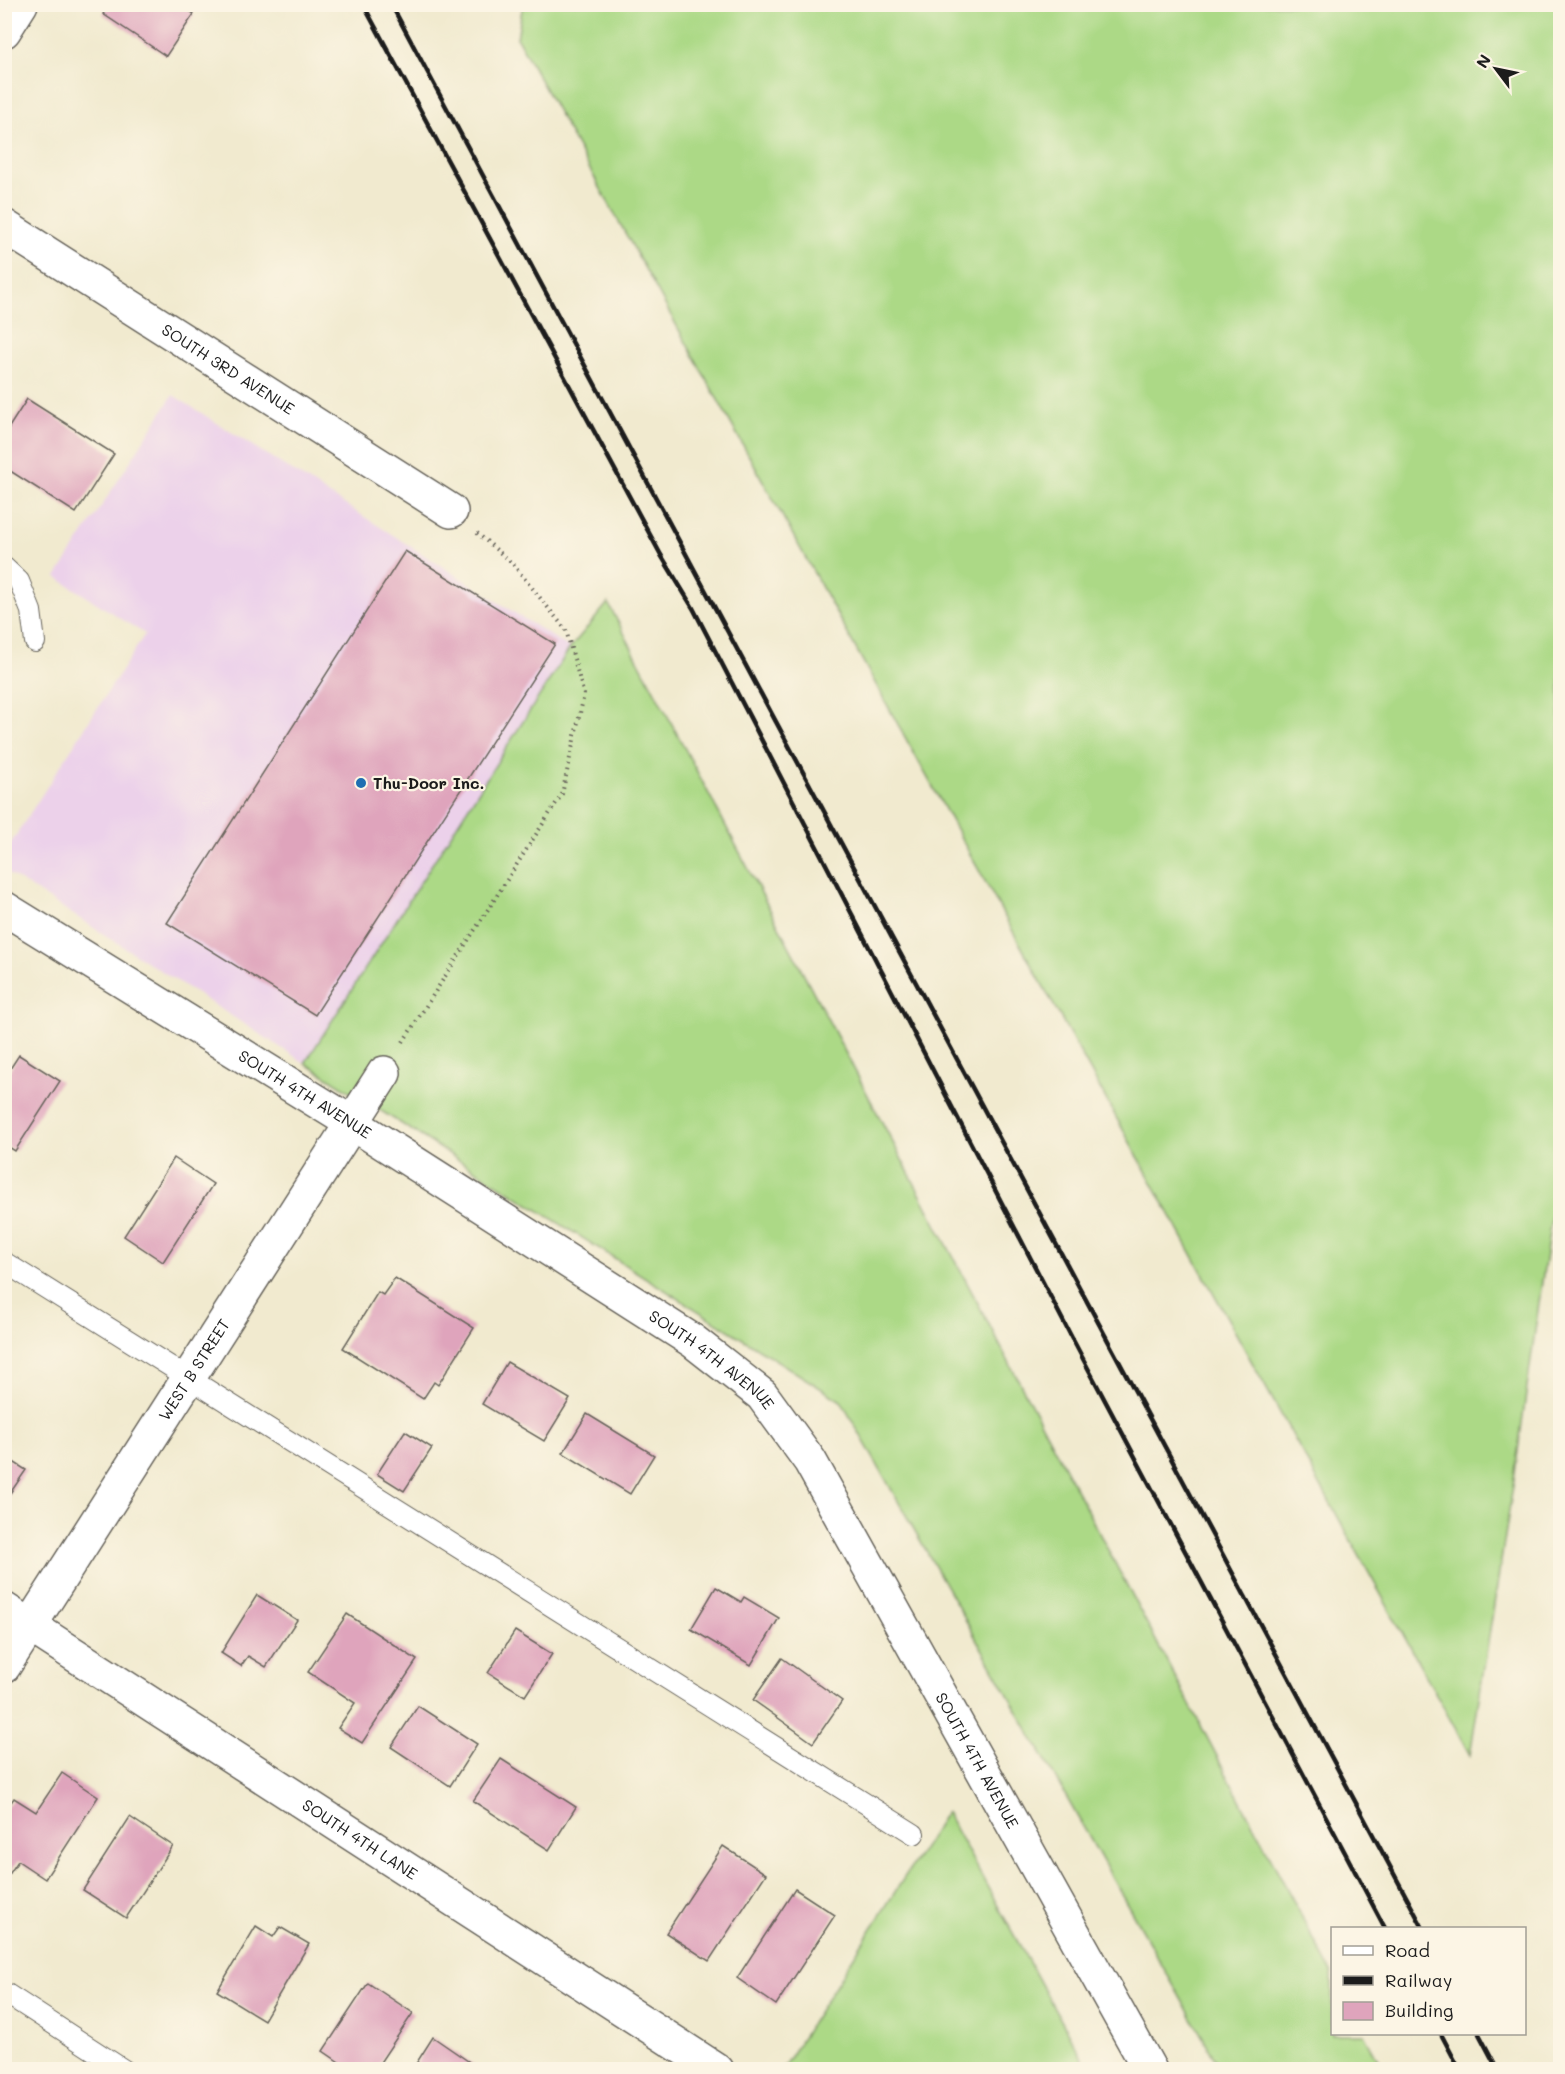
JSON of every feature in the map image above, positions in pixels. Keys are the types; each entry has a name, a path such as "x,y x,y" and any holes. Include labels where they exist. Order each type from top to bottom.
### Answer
{"street":[{"path":"4,31 21,4"},
{"name":"SOUTH 3RD AVENUE","path":"4,226 451,511"},
{"name":"SOUTH 4TH AVENUE","path":"4,908 352,1123 693,1341 762,1395 810,1461 1150,2070"},
{"name":"WEST B STREET","path":"4,1666 17,1617 188,1379 384,1073"},
{"name":"SOUTH 4TH LANE","path":"17,1617 717,2070"}],"lane":[{"path":"4,567 19,582 27,601 31,611 35,642"},
{"path":"4,1262 914,1834"},
{"path":"4,1992 124,2070"}],"path":[{"path":"384,1073 562,794 584,695 566,630 512,563 451,511"}],"shaded area":[{"path":"173,395 570,648 305,1063 5,871 4,854 145,634 56,577"}],"green space":[{"path":"523,4 1560,5 1560,1155 1513,1486 1470,1755 517,38"},
{"path":"608,603 1331,1972 1331,2035 1365,2035 1383,2069 1221,2069 841,1401 305,1063 570,648"},
{"path":"946,1812 1088,2069 782,2069"}],"building":[{"path":"109,4 179,4 194,14 166,56 103,14"},
{"path":"27,399 114,454 76,513 4,467 4,435"},
{"name":"Thu-Door Inc.","path":"405,551 555,644 315,1015 167,923"},
{"path":"19,1055 60,1081 15,1151 4,1144 4,1078"},
{"path":"174,1158 213,1184 163,1262 124,1236"},
{"path":"395,1278 474,1328 438,1385 434,1382 423,1399 343,1348 378,1292 383,1295"},
{"path":"507,1362 570,1399 544,1441 482,1404"},
{"path":"587,1414 654,1455 630,1494 563,1453"},
{"path":"405,1431 432,1448 404,1491 377,1474"},
{"path":"4,1456 26,1470 4,1502"},
{"path":"716,1587 741,1602 744,1597 779,1618 751,1665 691,1629"},
{"path":"257,1595 297,1620 266,1667 248,1656 241,1666 221,1653"},
{"path":"347,1614 417,1660 362,1743 338,1728 355,1703 308,1672"},
{"path":"515,1631 552,1654 525,1696 488,1673"},
{"path":"782,1658 842,1701 813,1743 753,1700"},
{"path":"418,1706 477,1744 450,1786 391,1747"},
{"path":"501,1759 576,1807 549,1850 473,1801"},
{"path":"62,1773 98,1797 45,1879 18,1861 4,1882 4,1812 14,1798 36,1812"},
{"path":"130,1817 173,1846 126,1918 83,1890"},
{"path":"723,1846 766,1874 709,1961 666,1933"},
{"path":"795,1889 835,1915 776,2005 737,1978"},
{"path":"256,1926 273,1937 280,1927 309,1944 264,2020 217,1991"},
{"path":"368,1983 413,2013 375,2070 351,2070 323,2051"},
{"path":"433,2037 481,2070 412,2070"}],"railway":[{"path":"363,4 661,555 693,608 1073,1340 1384,1927"},
{"path":"391,4 1422,1927"},
{"path":"1442,2035 1460,2070"},
{"path":"1480,2035 1498,2070"}],"place":[{"name":"Thu-Door Inc.","path":"361,783"}]}
